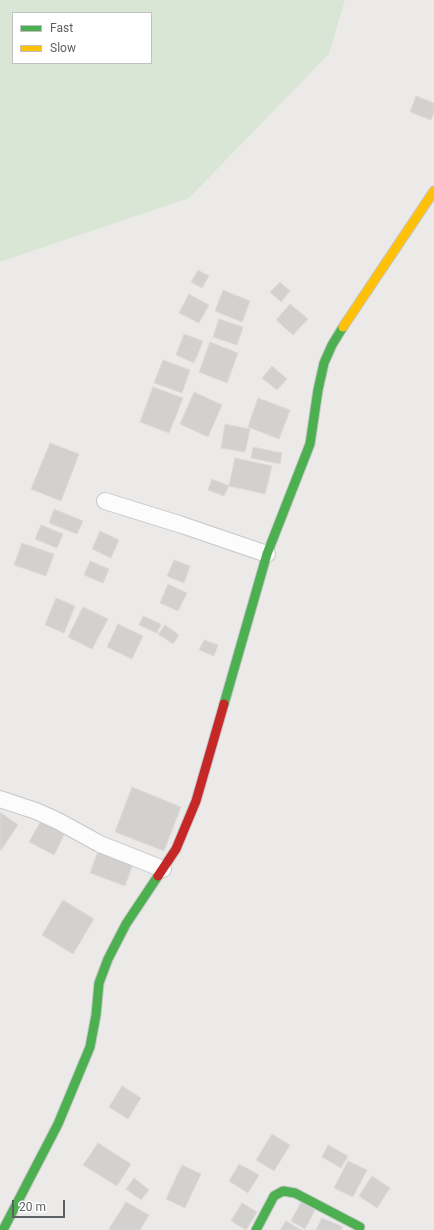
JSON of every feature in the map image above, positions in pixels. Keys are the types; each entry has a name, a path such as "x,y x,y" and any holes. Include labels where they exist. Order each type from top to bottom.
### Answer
{"street":[{"path":"7,1226 58,1124 90,1047 96,1015 99,983 108,959 126,924 176,849 196,801 267,554 310,444 318,390 324,363 332,345 346,321 434,191"},
{"path":"105,501 267,554"},
{"path":"0,799 36,811 100,844 163,869"},
{"path":"256,1230 274,1196 284,1191 295,1193 360,1227"}],"green space":[{"path":"0,0 345,0 329,54 189,198 0,262"}],"building":[{"path":"416,96 434,103 434,112 431,120 410,112"},
{"path":"198,270 209,276 202,288 191,282"},
{"path":"280,282 290,291 281,302 270,292"},
{"path":"223,290 250,301 242,322 215,311"},
{"path":"189,294 209,305 199,323 179,313"},
{"path":"290,304 308,319 293,335 276,320"},
{"path":"219,319 243,327 237,345 213,337"},
{"path":"184,334 203,341 194,363 176,355"},
{"path":"210,342 238,353 227,383 199,372"},
{"path":"163,360 190,370 182,393 154,383"},
{"path":"272,366 287,379 277,390 262,378"},
{"path":"153,387 183,398 169,433 140,422"},
{"path":"194,392 222,405 208,437 180,424"},
{"path":"258,398 290,410 279,439 248,427"},
{"path":"225,424 250,429 245,452 221,448"},
{"path":"50,443 79,454 61,501 31,489"},
{"path":"253,447 282,453 280,464 251,458"},
{"path":"235,458 272,466 265,494 229,486"},
{"path":"212,479 229,486 224,496 208,490"},
{"path":"54,509 83,521 77,534 49,523"},
{"path":"41,525 63,534 57,548 35,539"},
{"path":"100,531 119,540 111,558 92,549"},
{"path":"22,543 54,554 46,576 14,565"},
{"path":"174,560 190,566 184,583 167,576"},
{"path":"90,561 109,569 103,583 84,575"},
{"path":"168,584 187,593 178,611 160,603"},
{"path":"56,598 75,606 64,633 45,625"},
{"path":"83,607 108,619 92,649 68,637"},
{"path":"143,616 161,624 157,633 139,625"},
{"path":"118,624 143,636 132,659 107,647"},
{"path":"165,625 179,635 173,644 158,634"},
{"path":"204,640 218,645 214,656 199,650"},
{"path":"132,787 181,807 164,851 115,832"},
{"path":"0,812 18,825 1,850 0,850"},
{"path":"43,817 67,829 54,855 29,842"},
{"path":"98,851 133,864 125,886 90,873"},
{"path":"63,900 94,919 73,954 42,935"},
{"path":"122,1086 141,1098 128,1119 109,1107"},
{"path":"272,1134 290,1145 274,1171 256,1160"},
{"path":"98,1143 131,1164 117,1186 83,1165"},
{"path":"328,1145 348,1156 341,1168 322,1157"},
{"path":"348,1161 367,1170 353,1197 334,1188"},
{"path":"239,1164 259,1175 248,1193 229,1181"},
{"path":"182,1165 201,1174 185,1208 166,1199"},
{"path":"372,1176 390,1188 377,1208 359,1196"},
{"path":"134,1178 149,1190 141,1200 126,1189"},
{"path":"126,1202 149,1215 140,1230 109,1229"},
{"path":"301,1202 315,1210 305,1229 291,1221"},
{"path":"242,1203 257,1212 246,1230 231,1221"},
{"path":"322,1218 343,1227 341,1230 316,1230"},
{"path":"286,1221 301,1230 280,1230"}],"traffic: fast":[{"path":"224,704 267,554 310,444 318,390 324,363 332,345 343,327"},
{"path":"3,1230 58,1124 90,1047 96,1015 99,983 108,959 126,924 158,876"},
{"path":"256,1230 274,1196 283,1191 295,1193 360,1227"}],"traffic: slow":[{"path":"343,327 434,191"}],"traffic: jam":[{"path":"158,876 176,849 196,801 224,704"}]}
